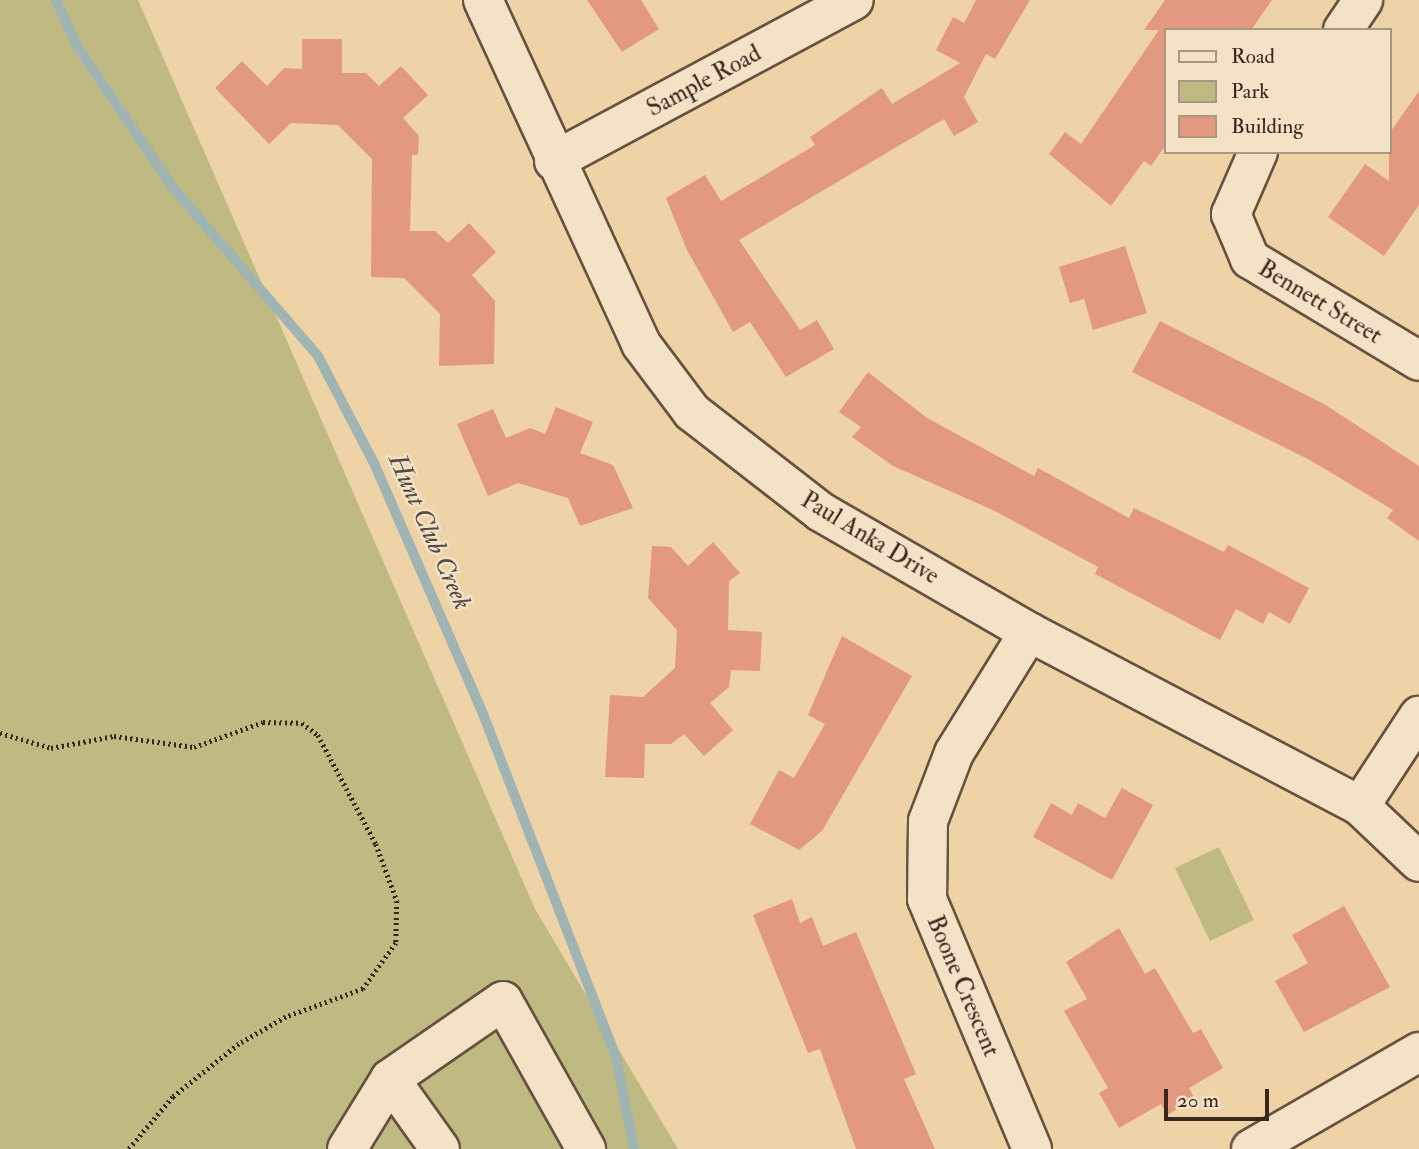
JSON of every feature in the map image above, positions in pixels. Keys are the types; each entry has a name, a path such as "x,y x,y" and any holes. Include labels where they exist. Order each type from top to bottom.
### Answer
{"street":[{"name":"Paul Anka Drive","path":"483,0 554,161 641,344 692,412 821,512 1028,632 1360,806 1419,862"},
{"name":"Sample Road","path":"554,161 854,0"},
{"path":"1344,28 1363,0"},
{"name":"Bennett Street","path":"1257,154 1231,215 1250,259 1419,361"},
{"name":"Boone Crescent","path":"1028,632 954,753 932,810 927,900 1032,1149"},
{"path":"1360,806 1419,716"},
{"path":"347,1149 390,1079 503,1001 586,1149"},
{"path":"1251,1149 1419,1052"},
{"path":"390,1079 440,1149"}],"path":[{"path":"0,733 51,748 114,736 194,747 263,722 302,723 318,735 376,844 397,901 396,943 363,989 286,1017 239,1044 173,1097 129,1149"}],"green space":[{"path":"0,0 138,0 535,909 678,1149 0,1149"},
{"path":"1219,847 1254,920 1210,941 1175,868"}],"building":[{"path":"587,0 641,0 659,29 622,52"},
{"path":"976,0 1030,0 995,59 986,54 964,97 978,122 954,136 944,119 739,240 800,330 817,320 834,349 786,377 750,322 733,332 687,250 666,198 705,175 721,201 815,145 810,137 882,88 892,104 960,63 936,50 953,17 964,23"},
{"path":"1165,0 1272,0 1252,28 1164,28 1164,147 1151,166 1144,161 1111,206 1049,154 1065,132 1081,144 1159,30 1144,30"},
{"path":"302,39 342,39 342,73 366,73 379,86 401,66 428,95 403,118 419,136 418,155 412,155 410,231 435,231 448,243 469,223 496,252 472,275 495,301 494,364 439,366 440,314 404,278 371,277 372,159 338,125 291,123 269,144 215,88 242,61 267,86 284,68 302,69"},
{"path":"1419,91 1419,205 1384,256 1328,217 1365,164 1389,181 1391,131"},
{"path":"1125,246 1147,313 1093,330 1084,299 1070,303 1059,267"},
{"path":"1160,321 1324,404 1419,466 1419,541 1387,518 1393,510 1310,460 1132,372"},
{"path":"868,372 927,418 1034,476 1038,468 1129,518 1134,508 1224,552 1228,545 1309,588 1290,624 1269,612 1263,624 1236,609 1220,640 1095,574 1098,567 995,511 893,466 852,437 861,427 839,412"},
{"path":"556,407 593,422 580,453 613,465 633,508 580,526 568,498 518,483 488,496 457,424 493,409 506,438 530,428 545,434"},
{"path":"713,542 740,573 729,581 728,630 762,632 760,671 731,670 729,687 710,703 733,730 704,756 684,734 671,744 645,744 644,778 605,777 610,695 643,697 675,668 677,630 648,598 652,546 671,547 688,566"},
{"path":"842,636 912,676 822,831 799,850 750,824 779,770 794,778 825,724 808,715"},
{"path":"1122,788 1153,805 1112,880 1033,837 1051,803 1072,815 1078,803 1105,818"},
{"path":"792,899 800,923 812,917 823,946 856,932 916,1074 904,1079 935,1149 856,1149 820,1049 808,1053 753,915"},
{"path":"1344,906 1390,987 1304,1032 1275,981 1308,963 1292,935"},
{"path":"1119,928 1145,974 1155,968 1193,1033 1201,1029 1223,1068 1189,1088 1195,1099 1167,1115 1161,1104 1119,1128 1099,1093 1108,1088 1064,1011 1087,999 1066,962"}],"waterway":[{"name":"Hunt Club Creek","path":"56,0 77,46 173,188 318,356 374,463 483,714 616,1057 634,1149"}]}
